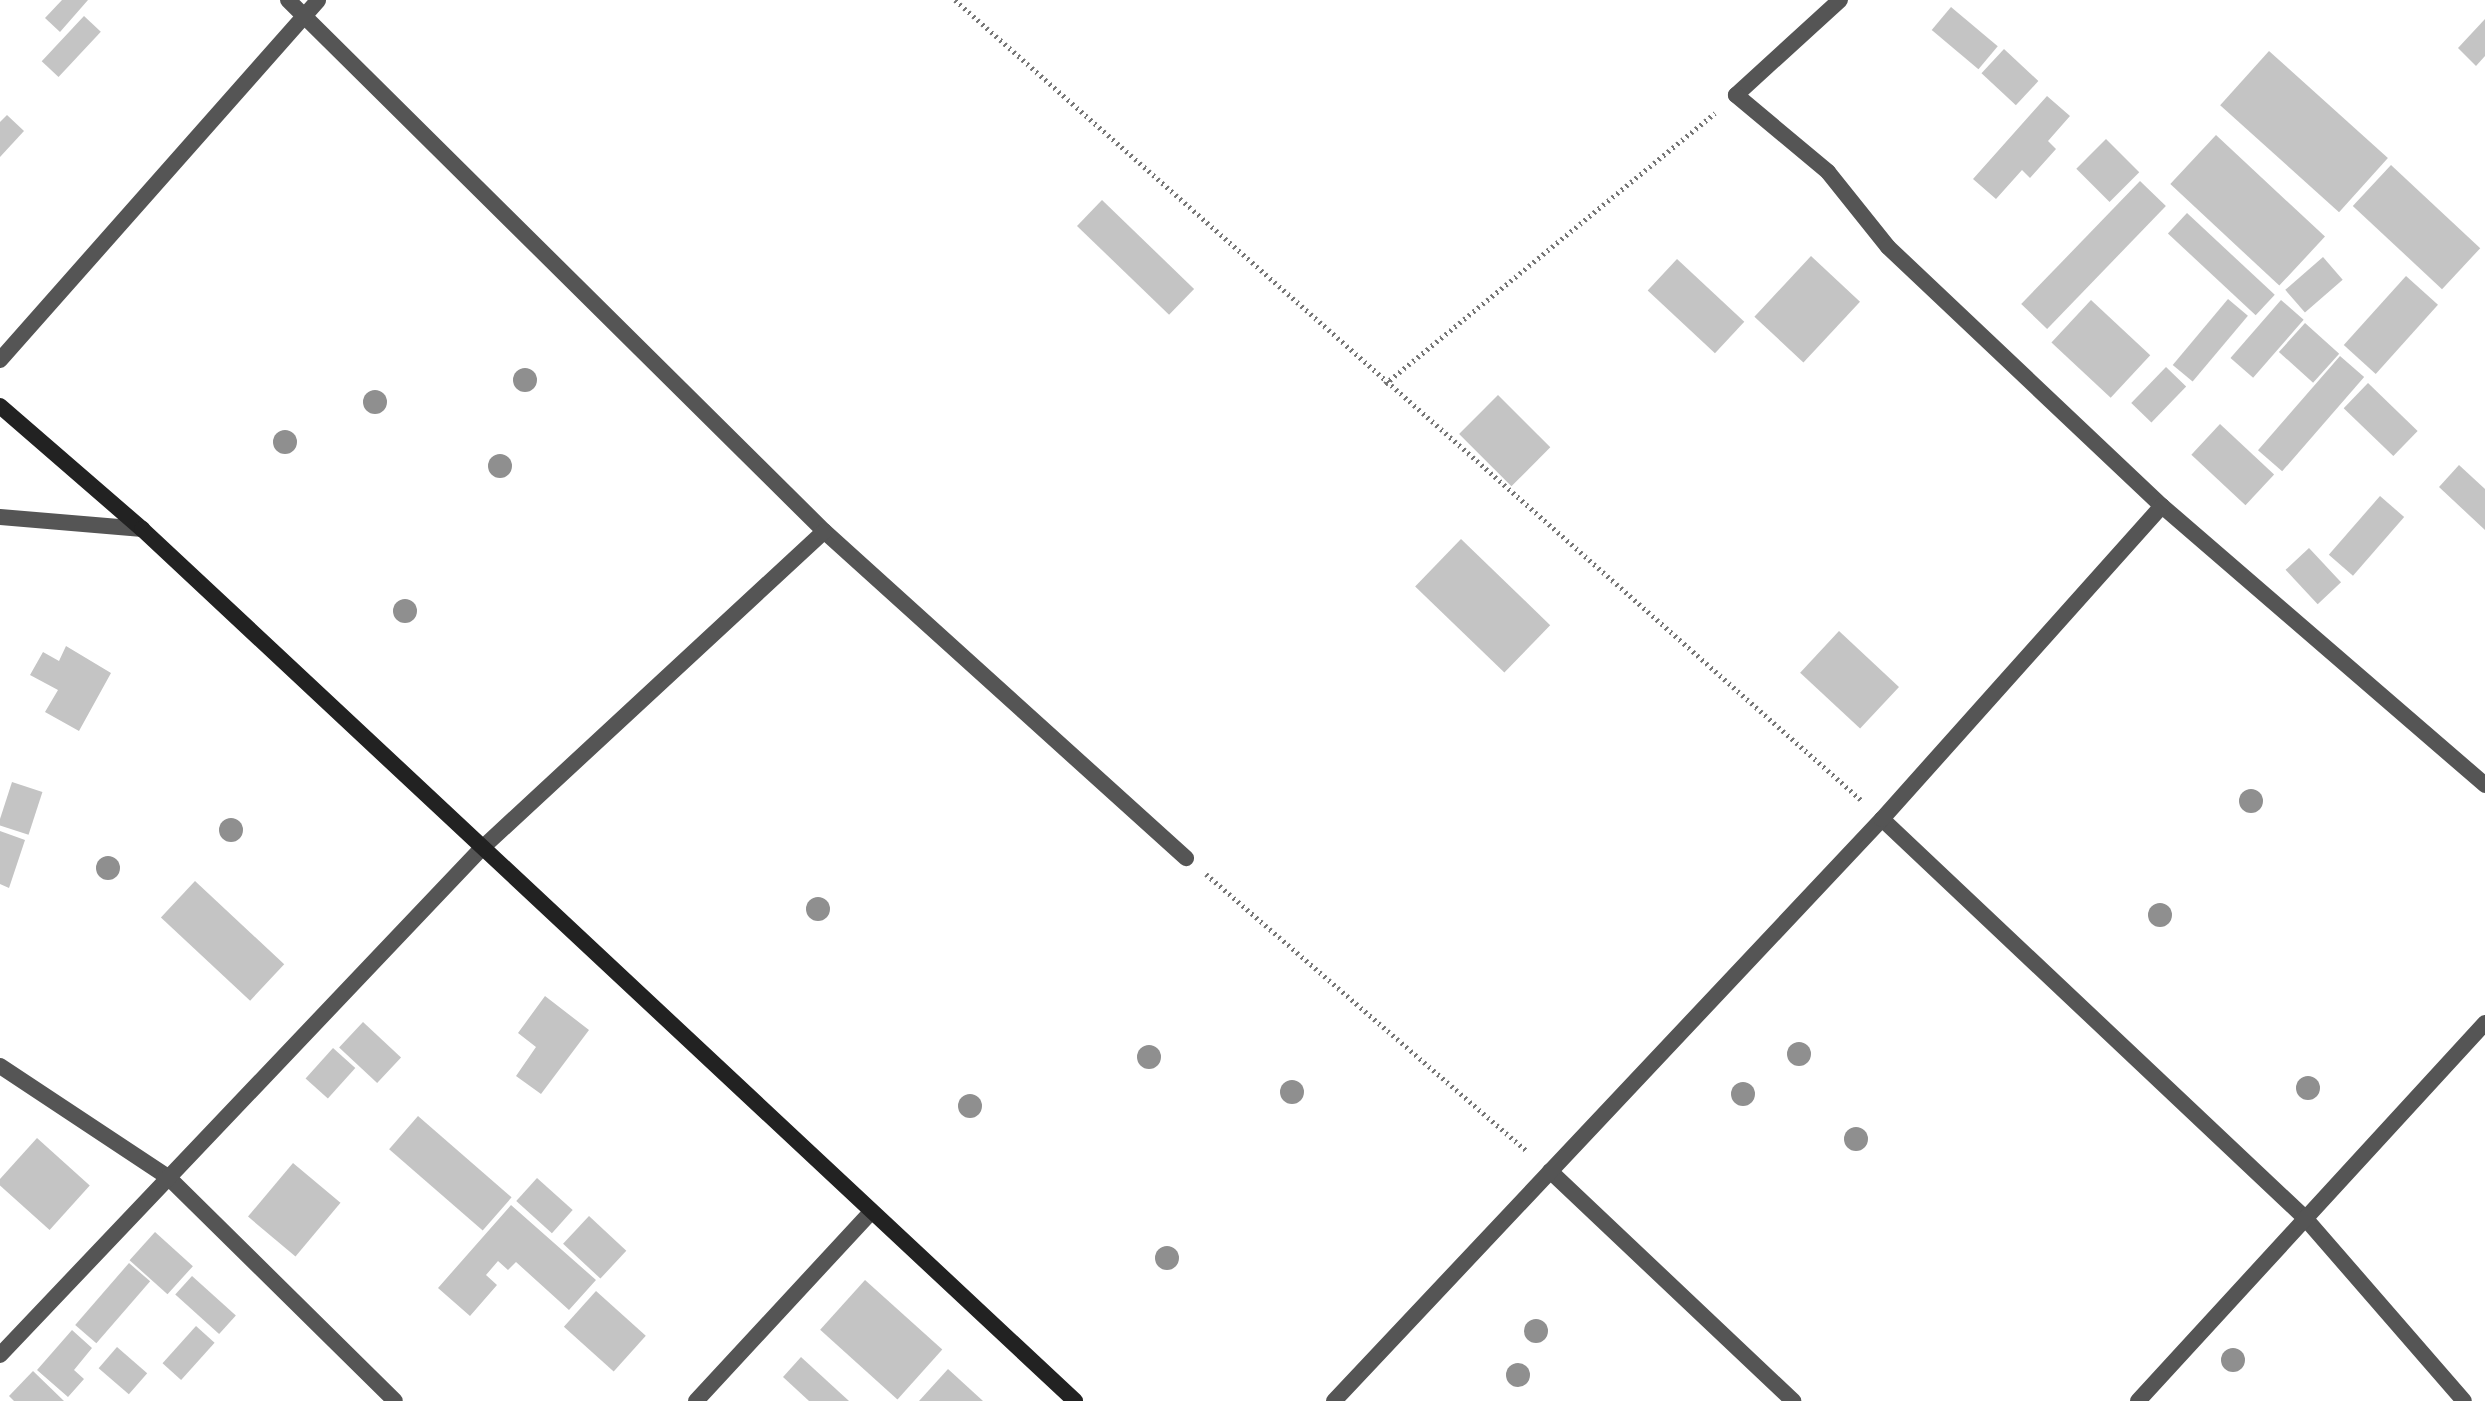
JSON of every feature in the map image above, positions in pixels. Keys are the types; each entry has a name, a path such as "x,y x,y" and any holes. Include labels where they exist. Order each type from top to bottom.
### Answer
{"main road":[{"path":"0,406 142,529 480,850 1075,1401"}],"street":[{"path":"288,0 824,531 1186,858"},
{"path":"0,360 318,0"},
{"path":"1840,0 1736,95 1828,172 1888,247 2162,506 2485,785"},
{"path":"1334,1401 1882,819 2162,506"},
{"path":"0,517 142,529"},
{"path":"0,1355 480,850 824,531"},
{"path":"1882,819 2305,1218 2464,1401"},
{"path":"2138,1401 2485,1023"},
{"path":"0,1066 169,1178 395,1401"},
{"path":"1550,1171 1793,1401"},
{"path":"696,1401 871,1212"}],"path":[{"path":"955,0 1385,384 1882,819"},
{"path":"1385,384 1736,95"},
{"path":"1186,858 1550,1171"}],"building":[{"path":"62,0 88,0 60,32 45,18"},
{"path":"1951,7 1998,46 1978,69 1932,30"},
{"path":"84,16 101,32 59,77 42,61"},
{"path":"2485,19 2485,56 2476,66 2458,48"},
{"path":"2004,49 2038,81 2016,105 1981,73"},
{"path":"2269,51 2388,158 2339,212 2220,105"},
{"path":"2047,96 2070,116 2048,141 2056,149 2030,178 2022,170 1996,199 1973,179"},
{"path":"7,115 24,131 0,157 0,122"},
{"path":"2216,135 2325,237 2279,286 2170,184"},
{"path":"2106,139 2139,172 2110,202 2076,169"},
{"path":"2391,165 2480,248 2442,289 2353,206"},
{"path":"2140,181 2166,206 2047,329 2021,304"},
{"path":"1102,200 1194,289 1169,315 1077,226"},
{"path":"2187,213 2275,295 2256,315 2168,233"},
{"path":"1811,256 1860,302 1803,362 1754,317"},
{"path":"2323,257 2343,280 2305,312 2285,290"},
{"path":"1677,259 1744,322 1715,353 1648,290"},
{"path":"2406,276 2438,305 2376,374 2344,345"},
{"path":"2228,299 2248,316 2193,382 2173,365"},
{"path":"2091,300 2150,355 2111,398 2051,342"},
{"path":"2281,300 2304,320 2253,378 2230,358"},
{"path":"2305,323 2339,354 2313,383 2279,352"},
{"path":"2340,356 2364,377 2282,471 2258,450"},
{"path":"2166,367 2186,386 2151,422 2131,403"},
{"path":"2368,383 2418,431 2393,456 2344,408"},
{"path":"1498,395 1550,447 1511,486 1459,434"},
{"path":"2220,424 2274,474 2245,505 2191,455"},
{"path":"2459,465 2485,489 2485,530 2439,487"},
{"path":"2380,496 2404,517 2353,576 2329,555"},
{"path":"1461,539 1550,625 1504,673 1415,586"},
{"path":"2309,548 2341,582 2318,604 2286,570"},
{"path":"1839,631 1899,687 1860,729 1800,673"},
{"path":"66,646 111,673 79,731 45,712 58,690 30,675 43,652 59,661"},
{"path":"12,782 42,792 29,835 0,825"},
{"path":"0,831 25,840 9,888 0,884"},
{"path":"195,881 284,964 250,1001 161,918"},
{"path":"545,996 589,1030 541,1094 516,1076 536,1047 518,1033"},
{"path":"363,1022 401,1057 377,1083 339,1048"},
{"path":"333,1048 355,1068 328,1099 306,1078"},
{"path":"418,1116 512,1197 483,1231 389,1149"},
{"path":"37,1138 90,1186 50,1230 0,1185 0,1179"},
{"path":"293,1163 340,1203 295,1256 248,1217"},
{"path":"537,1178 573,1210 552,1233 516,1201"},
{"path":"511,1205 596,1280 569,1310 516,1262 508,1270 498,1261 486,1275 497,1285 470,1316 438,1288"},
{"path":"589,1216 626,1251 600,1279 563,1244"},
{"path":"155,1232 193,1266 167,1294 130,1260"},
{"path":"129,1263 150,1281 96,1343 75,1325"},
{"path":"192,1276 236,1315 219,1334 175,1295"},
{"path":"865,1280 942,1350 897,1399 820,1330"},
{"path":"596,1291 646,1336 614,1372 564,1327"},
{"path":"196,1326 215,1343 181,1380 163,1363"},
{"path":"72,1330 92,1348 74,1370 84,1379 68,1397 37,1370"},
{"path":"117,1347 147,1373 129,1394 99,1368"},
{"path":"801,1357 849,1401 809,1401 783,1377"},
{"path":"948,1369 983,1401 919,1401"},
{"path":"33,1371 64,1401 14,1401 9,1396"}]}
